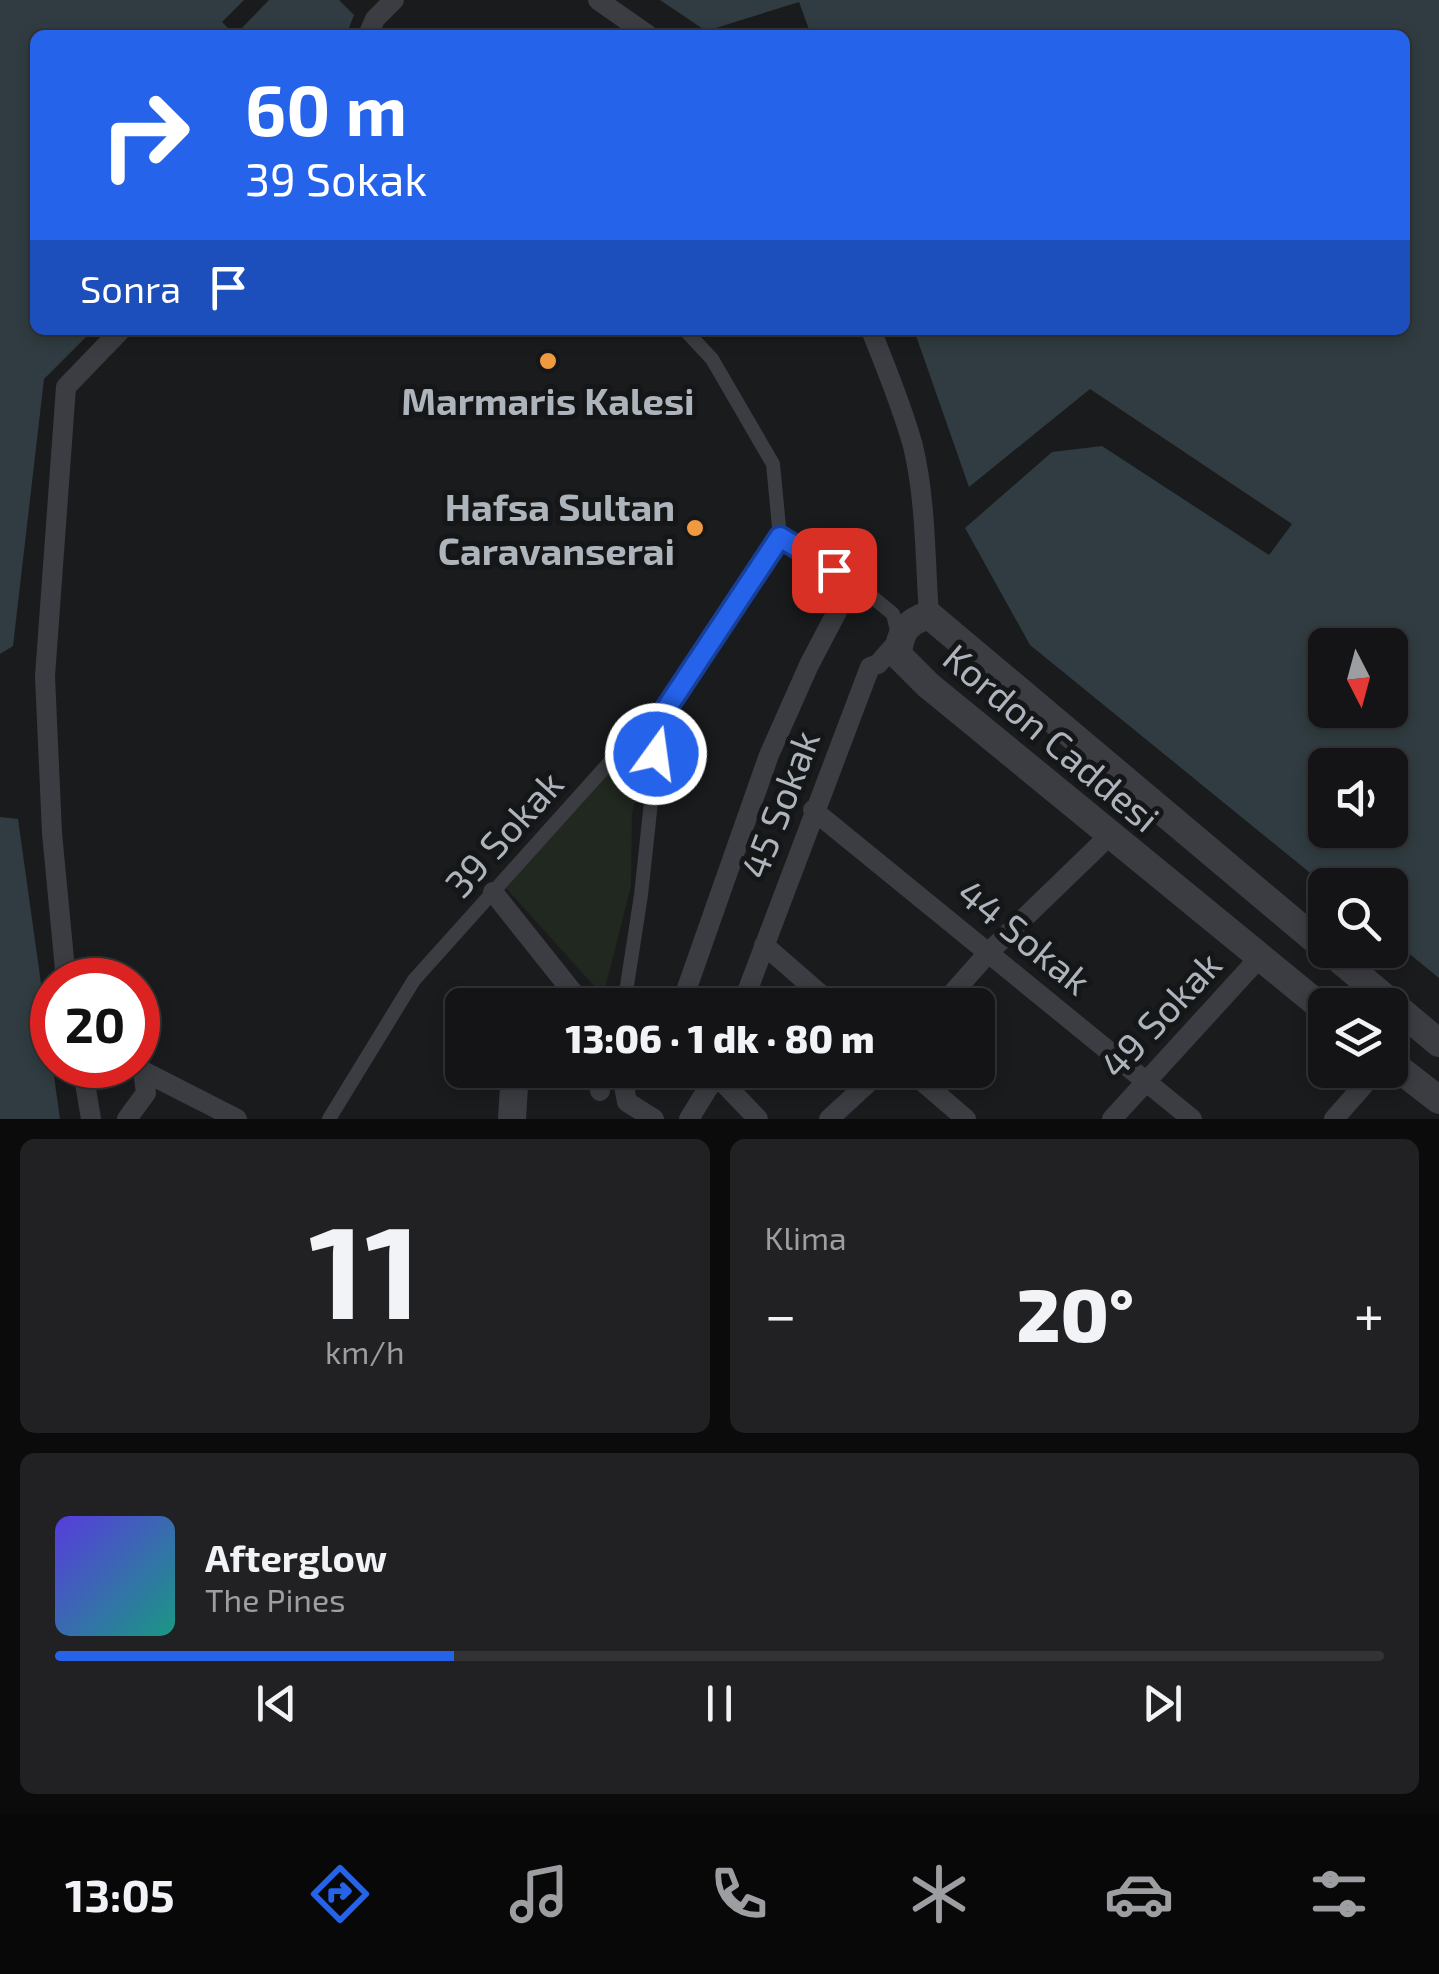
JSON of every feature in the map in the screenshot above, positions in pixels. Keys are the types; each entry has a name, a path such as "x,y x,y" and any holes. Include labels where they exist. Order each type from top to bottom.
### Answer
{"street":[{"path":"370,30 375,18 394,0"},
{"path":"598,0 641,30"},
{"path":"66,958 52,833 44,676 66,386 116,335"},
{"path":"873,335 898,396 914,450 928,615"},
{"path":"687,988 770,755 809,665 852,581"},
{"name":"Kordon Caddesi","path":"1308,934 928,615 912,620 899,640 898,655 928,684 1308,996"},
{"name":"45 Sokak","path":"748,988 870,667 878,664 899,640"},
{"name":"44 Sokak","path":"813,810 1192,1119"},
{"path":"957,988 1110,835"},
{"path":"493,892 569,988"},
{"path":"1231,933 1260,894"},
{"path":"764,945 813,988"},
{"name":"49 Sokak","path":"1112,1119 1260,957"},
{"name":"Kordon Caddesi","path":"1349,968 1439,1043"},
{"path":"1408,1076 1439,1100"},
{"path":"160,1078 238,1119"},
{"path":"86,1088 92,1119"},
{"path":"127,1119 145,1088"},
{"path":"512,1119 514,1088"},
{"path":"624,1088 626,1102 654,1119"},
{"path":"689,1119 705,1088"},
{"path":"729,1088 758,1119"},
{"path":"829,1119 863,1088"},
{"path":"930,1088 966,1119"},
{"path":"1334,1119 1361,1088"}],"lane":[{"path":"690,335 712,360 773,464 780,537 852,581 893,614 899,640"},
{"name":"39 Sokak","path":"329,1119 414,980 626,744 660,718 780,537"},
{"path":"627,988 642,895 660,718"}],"shaded area":[{"path":"0,0 244,0 222,22 230,30 30,30 30,335 88,335 44,379 13,646 0,654"},
{"path":"269,0 339,0 354,15 348,30 240,30"},
{"path":"660,0 1439,0 1439,978 1408,953 1408,868 1308,868 1308,871 1030,645 965,528 1052,452 1102,446 1269,555 1292,524 1090,389 969,487 916,335 1410,335 1410,30 809,30 799,2 705,30"},
{"path":"618,761 644,767 632,813 631,886 605,988 596,988 506,888"},
{"path":"0,817 18,819 37,958 30,958 30,1088 56,1088 60,1119 0,1119"}],"place":[{"name":"Marmaris Kalesi","path":"548,361"},
{"name":"Hafsa Sultan Caravanserai","path":"695,528"}],"route":[{"path":"656,754 660,718 780,537 834,570"}]}
